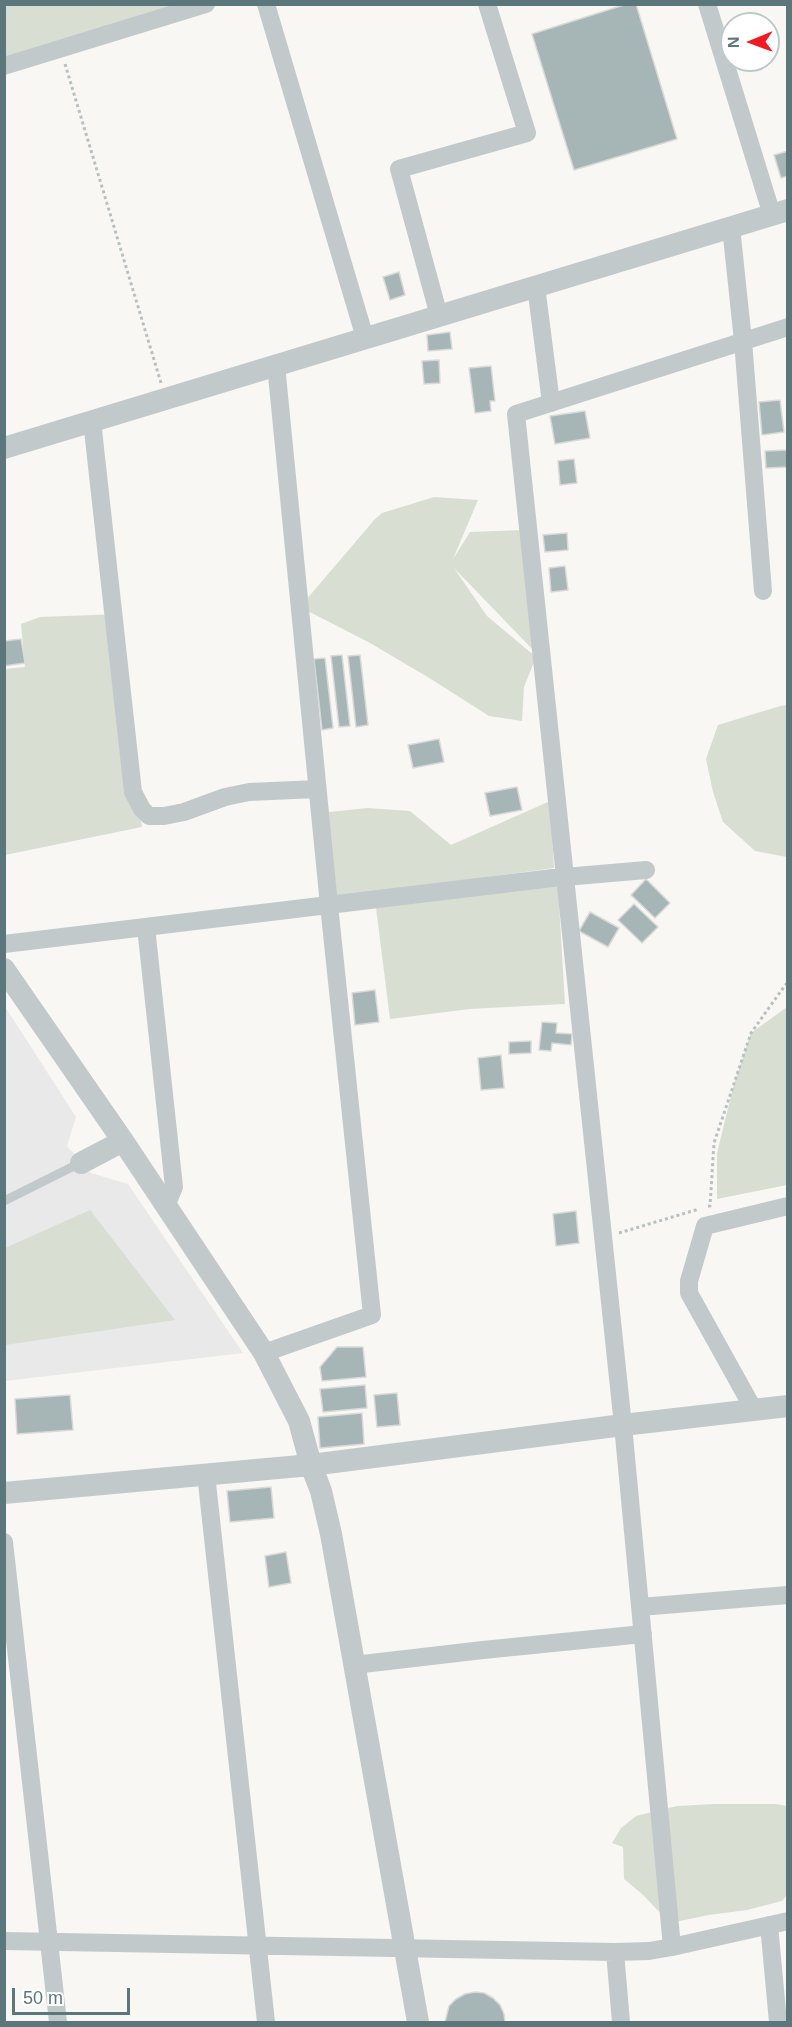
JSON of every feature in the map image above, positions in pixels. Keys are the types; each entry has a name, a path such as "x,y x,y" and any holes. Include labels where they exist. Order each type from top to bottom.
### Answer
{"street":[{"path":"4,66 206,4"},
{"path":"266,4 365,338"},
{"path":"439,316 399,169 527,133 487,4"},
{"path":"4,448 780,212 707,4"},
{"path":"731,227 743,341 763,591"},
{"path":"536,286 551,403"},
{"path":"672,1947 623,1425 516,414 788,327"},
{"path":"264,1353 372,1315 328,905 276,365"},
{"path":"92,421 133,792 142,809 149,816 164,816 249,792 317,789"},
{"path":"4,944 565,877 646,870"},
{"path":"146,927 174,1187 166,1206"},
{"path":"4,969 123,1141 264,1353 298,1421 321,1491 331,1534 418,2022"},
{"path":"81,1163 123,1141"},
{"path":"754,1410 689,1293 689,1281 705,1226 788,1206"},
{"path":"4,1493 311,1465 788,1406"},
{"path":"206,1474 266,2022"},
{"path":"4,1542 58,2022"},
{"path":"640,1607 788,1595"},
{"path":"354,1665 643,1634"},
{"path":"4,1941 615,1953 672,1947 788,1921"},
{"path":"769,1925 778,2022"},
{"path":"615,1953 621,2022"}],"lane":[{"path":"4,1201 81,1163"}],"path":[{"path":"60,49 166,399"},
{"path":"603,1237 710,1206 714,1143 751,1033 786,984 788,986"}],"shaded area":[{"path":"5,5 206,5 5,66"},
{"path":"434,497 478,500 453,559 470,532 523,530 536,653 454,568 487,616 536,657 524,687 522,721 489,716 370,643 300,607 382,513"},
{"path":"120,614 117,652 142,827 5,855 5,669 25,667 21,624 40,617"},
{"path":"788,705 787,857 755,851 723,822 713,792 706,759 718,725"},
{"path":"550,801 554,868 335,898 320,813 367,808 410,811 451,845"},
{"path":"558,886 565,1004 470,1009 390,1019 376,908"},
{"path":"4,1005 76,1117 67,1146 91,1173 128,1184 243,1353 5,1381"},
{"path":"787,1007 787,1185 717,1199 717,1153 734,1084 751,1033"},
{"path":"90,1210 175,1320 5,1345 5,1248"},
{"path":"714,1804 787,1806 787,1895 782,1901 747,1910 670,1923 624,1879 623,1847 612,1843 621,1828 636,1816 677,1806"}],"building":[{"path":"627,4 636,4 677,139 574,170 532,34"},
{"path":"788,151 788,176 781,178 774,155"},
{"path":"399,272 405,295 390,300 383,277"},
{"path":"450,332 452,349 428,351 427,335"},
{"path":"439,360 440,383 424,384 422,361"},
{"path":"491,366 495,401 490,401 491,411 475,413 469,368"},
{"path":"780,400 784,432 762,435 759,402"},
{"path":"585,411 590,438 555,444 550,416"},
{"path":"788,450 788,467 766,468 765,451"},
{"path":"574,459 577,483 560,485 558,461"},
{"path":"567,533 568,550 545,552 543,535"},
{"path":"565,566 568,590 551,592 549,568"},
{"path":"21,639 25,663 4,666 4,641"},
{"path":"342,655 350,726 339,727 331,656"},
{"path":"360,655 368,725 356,727 348,656"},
{"path":"325,658 333,728 322,730 314,659"},
{"path":"439,739 444,762 413,768 408,745"},
{"path":"517,787 522,810 490,816 485,793"},
{"path":"646,879 670,903 655,918 631,895"},
{"path":"634,904 658,927 642,943 618,920"},
{"path":"590,912 619,928 608,947 579,931"},
{"path":"375,990 379,1022 355,1025 352,993"},
{"path":"542,1022 557,1023 556,1033 572,1034 571,1045 552,1043 551,1051 539,1050"},
{"path":"531,1041 531,1053 509,1054 509,1042"},
{"path":"501,1055 504,1088 481,1090 478,1058"},
{"path":"576,1211 579,1243 556,1246 553,1214"},
{"path":"337,1347 363,1347 366,1377 322,1381 320,1367"},
{"path":"365,1385 367,1408 323,1412 320,1389"},
{"path":"397,1393 400,1425 377,1427 374,1395"},
{"path":"70,1395 73,1430 17,1434 15,1399"},
{"path":"362,1413 364,1444 320,1448 318,1417"},
{"path":"271,1487 274,1518 230,1522 227,1491"},
{"path":"286,1552 291,1583 269,1587 265,1556"},
{"path":"475,1992 484,1993 500,2005 505,2022 445,2022 449,2006 456,1999"}]}
